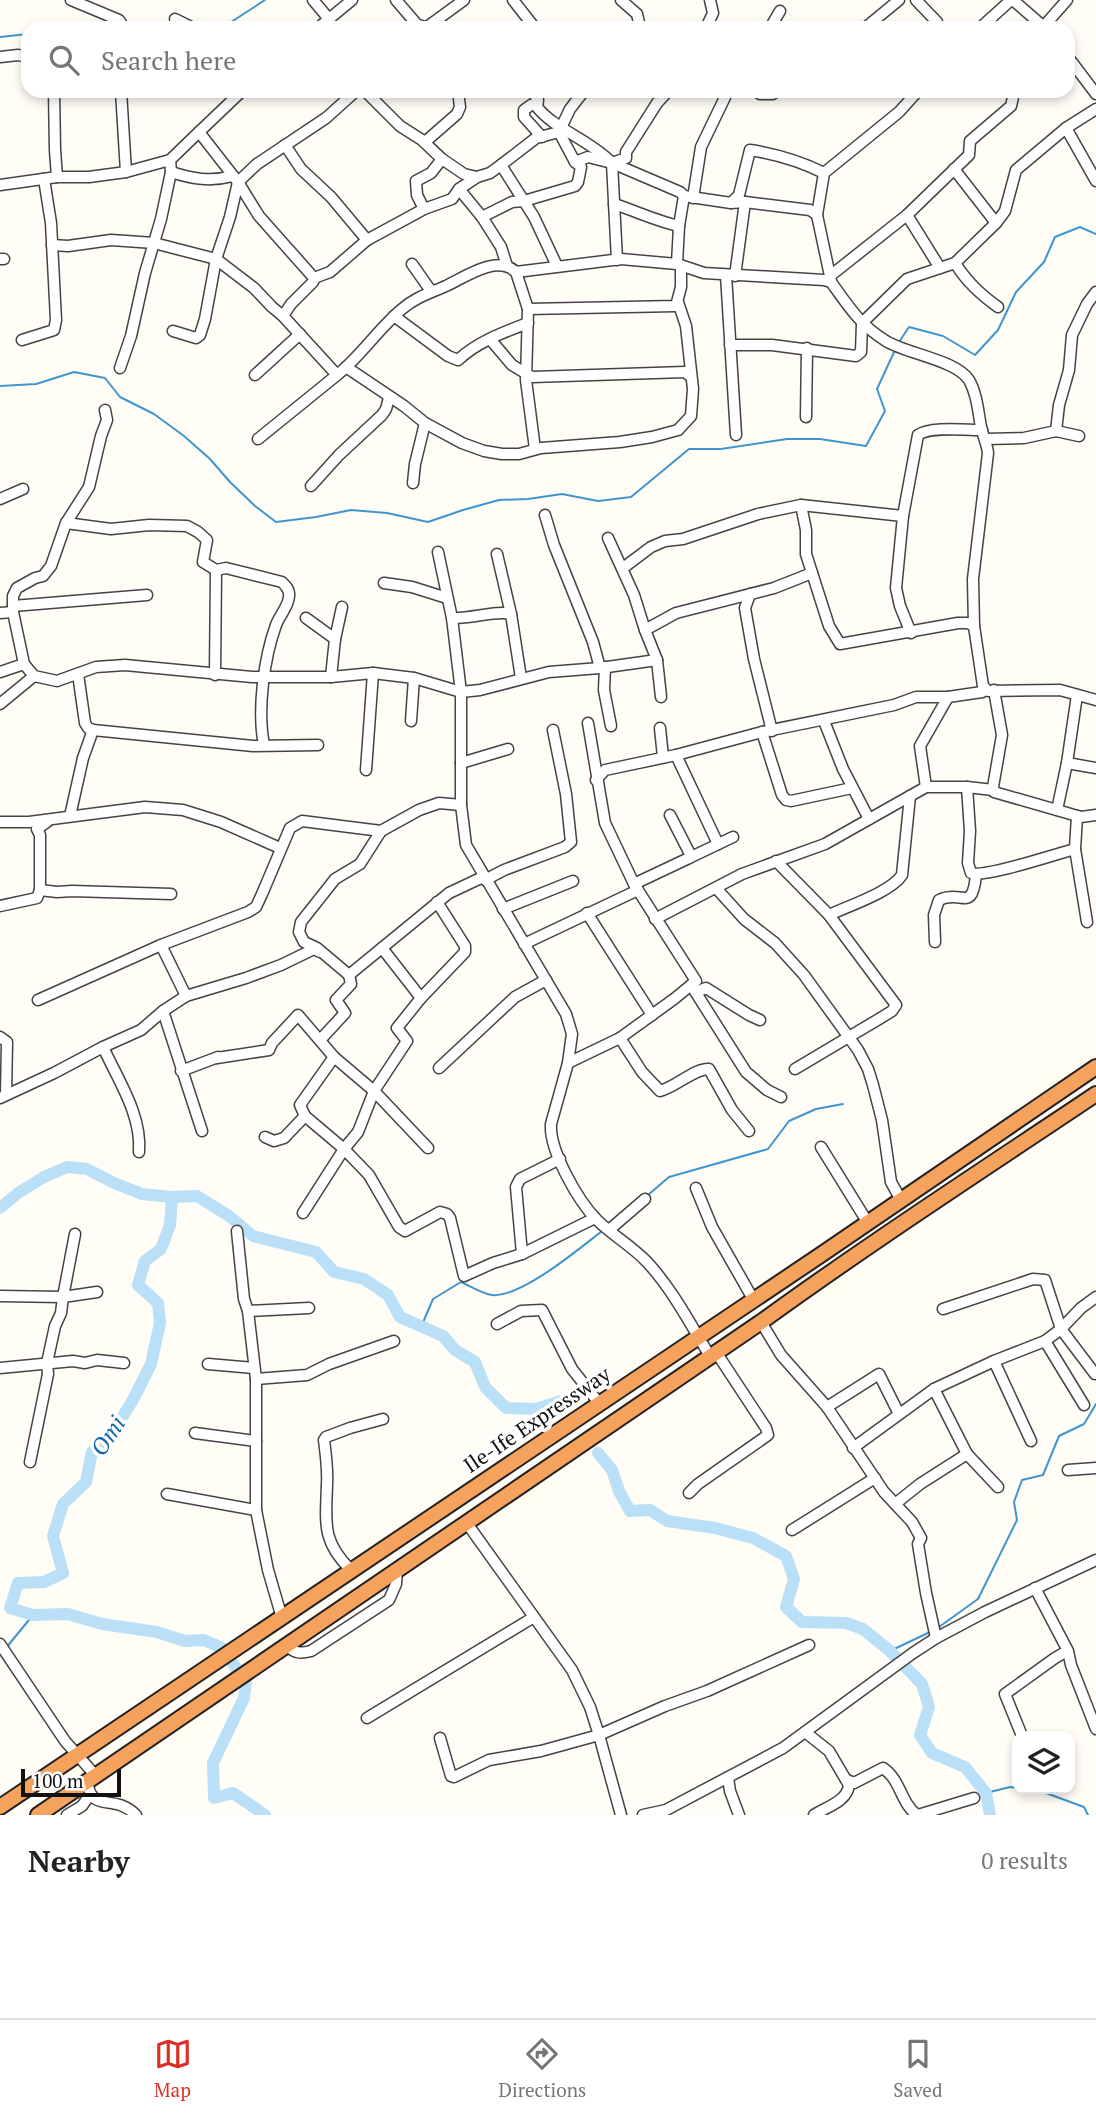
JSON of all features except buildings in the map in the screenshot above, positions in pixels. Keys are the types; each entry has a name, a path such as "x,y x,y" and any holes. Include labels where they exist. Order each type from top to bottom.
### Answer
{"highway":[{"name":"Ile-Ife Expressway","path":"2,1800 76,1755 239,1647 1096,1067"},
{"name":"Ile-Ife Expressway","path":"38,1815 90,1784 233,1681 761,1322 833,1270 1096,1094"},
{"path":"623,1388 640,1403"},
{"path":"400,1538 414,1558"}],"street":[{"path":"71,0 120,21"},
{"path":"313,0 324,21"},
{"path":"328,21 352,0"},
{"path":"396,0 414,21"},
{"path":"435,21 464,0"},
{"path":"513,0 530,21"},
{"path":"621,0 637,14 639,21"},
{"path":"709,21 713,13 710,0"},
{"path":"874,21 899,0"},
{"path":"916,0 936,21"},
{"path":"988,21 1012,0 1037,21"},
{"path":"1049,21 1067,0"},
{"path":"774,21 780,11"},
{"path":"174,19 178,21"},
{"path":"0,57 21,56"},
{"path":"1075,67 1096,94"},
{"path":"54,98 57,177"},
{"path":"122,98 127,172"},
{"path":"0,185 57,177 89,177 127,172 170,160 233,98"},
{"path":"171,172 213,181 235,179 326,117 348,98"},
{"path":"372,98 400,126 425,142 442,159 464,174 477,177"},
{"path":"425,142 457,114 460,107 459,98"},
{"path":"537,98 540,111 560,129 582,139 612,163 617,260"},
{"path":"283,316 314,278 330,272 367,240 424,209 452,199 459,189 511,159 527,144 560,129 579,98"},
{"path":"612,163 626,158 626,152 662,98"},
{"path":"346,367 425,423 462,443 484,451 519,454 536,449 652,437 678,429 691,415 694,389 686,326 678,302 679,226 701,146 725,98"},
{"path":"912,98 900,112 824,173 817,215 830,279 862,323 897,346 953,367 968,378 977,401 989,453 973,579 974,626 1002,735 993,790"},
{"path":"258,439 337,375 394,316 421,295 484,268 512,269 617,260 679,265 704,273 730,276 830,279 908,215 969,155 970,141 1011,106 1013,98"},
{"path":"537,104 524,110 524,117 542,136"},
{"path":"730,345 807,348 856,356 860,352 862,323 907,279 955,263 1005,211 1016,170 1066,128 1096,109"},
{"path":"1066,128 1096,180"},
{"path":"482,217 512,202 575,186 581,175 580,167 560,129"},
{"path":"199,132 259,216 314,278"},
{"path":"285,145 301,169 331,197 367,240"},
{"path":"731,203 739,195 750,150 776,154 824,173"},
{"path":"575,162 587,158 612,163 689,197 810,210 817,215"},
{"path":"424,209 417,195 415,181 431,173 442,159"},
{"path":"120,368 131,336 154,243 171,172 170,160"},
{"path":"501,165 534,217 557,266"},
{"path":"954,169 996,223"},
{"path":"22,340 54,330 56,320 52,245 44,179"},
{"path":"173,331 196,338 200,335 216,259 230,217 235,179"},
{"path":"459,189 502,247 528,309 526,374 536,449"},
{"path":"736,435 730,345 730,276 745,202"},
{"path":"614,204 658,222 679,226"},
{"path":"908,215 940,268"},
{"path":"52,245 68,246 111,240 154,243 216,259 254,288 337,375"},
{"path":"955,263 977,292 998,307"},
{"path":"412,264 431,291"},
{"path":"1056,431 1059,405 1069,370 1072,335 1096,292"},
{"path":"528,309 676,306 678,302"},
{"path":"394,316 448,356 458,360 490,339 528,323"},
{"path":"256,376 300,334"},
{"path":"490,339 512,365 532,377 685,372 691,377"},
{"path":"806,417 807,348"},
{"path":"311,486 339,455 382,415 390,398"},
{"path":"105,410 107,420 100,436 89,487 66,523 51,566 43,576 17,588 13,596 24,664 34,677 57,681 96,667 125,665 215,675 264,677 331,677 373,673 415,678 461,692 480,690 549,672 657,660"},
{"path":"413,483 425,423"},
{"path":"911,633 896,588 903,516 918,435 922,431 931,430 1024,438 1056,431 1079,436"},
{"path":"0,499 23,489"},
{"path":"623,569 651,547 665,541 683,539 758,514 802,505 903,516"},
{"path":"802,505 806,554 829,626 840,644 958,623 974,626"},
{"path":"545,515 602,668 611,726"},
{"path":"66,523 111,529 149,525 187,526 207,540 203,562 216,570 226,568 282,582 286,586 290,594 288,603 276,624 265,664 261,715 264,745"},
{"path":"608,538 634,595 657,660 661,697"},
{"path":"438,552 452,618 461,692 461,806 466,845 566,1014 572,1034 568,1063 551,1124 551,1134 560,1159 581,1200 595,1218 646,1260 674,1296 698,1337 766,1428 768,1435 689,1493"},
{"path":"497,554 511,614 521,678"},
{"path":"215,675 216,570"},
{"path":"645,630 676,613 786,584 812,573"},
{"path":"384,583 412,587 447,598"},
{"path":"750,594 745,608 767,731 782,795 791,801 852,788"},
{"path":"0,613 13,609 147,595"},
{"path":"331,677 342,607"},
{"path":"452,618 511,614"},
{"path":"306,618 335,639"},
{"path":"0,672 24,664"},
{"path":"366,770 373,673"},
{"path":"78,674 85,723 93,730 253,746 318,745"},
{"path":"0,704 34,677"},
{"path":"411,721 415,678"},
{"path":"596,780 605,770 767,731 901,703 916,697 948,697 990,690 1060,690 1096,700"},
{"path":"1057,810 1077,695"},
{"path":"926,787 920,746 948,697"},
{"path":"824,721 852,788 869,819"},
{"path":"588,723 605,823 636,887 696,981 694,988 746,1072 767,1090 781,1097"},
{"path":"660,728 663,757"},
{"path":"69,816 83,758 93,730"},
{"path":"349,975 437,902 462,886 565,848 570,842 566,794 553,730"},
{"path":"461,763 508,749"},
{"path":"676,755 718,844"},
{"path":"1067,762 1096,768"},
{"path":"655,919 742,874 825,844 926,787 993,790 995,794 1077,816 1096,815"},
{"path":"967,787 970,831 968,863 971,873 976,875 1075,849"},
{"path":"829,915 878,893 899,880 902,875 910,796"},
{"path":"321,1040 345,1013 336,1000 351,984 349,975 317,948 304,942 299,932 301,922 335,879 359,864 381,831 419,810 439,803 461,806"},
{"path":"0,822 29,822 145,807 183,810 221,822 280,848"},
{"path":"670,815 690,854 689,858"},
{"path":"1077,816 1075,849 1087,922"},
{"path":"0,906 37,898 40,890 40,835 37,829 57,818"},
{"path":"38,1000 161,945 248,912 256,906 290,828 302,821 381,831"},
{"path":"524,944 733,837"},
{"path":"776,861 829,915 896,1004 892,1011 795,1069"},
{"path":"935,942 934,915 939,900 947,896 971,897 976,875"},
{"path":"503,909 573,881"},
{"path":"716,888 744,919 775,943 804,975 849,1036 871,1077 882,1120 891,1182 901,1200"},
{"path":"40,890 171,894"},
{"path":"303,1213 358,1132 374,1091 407,1041 397,1028 421,998 465,952 465,946 437,902"},
{"path":"587,914 652,1015"},
{"path":"161,945 186,996"},
{"path":"382,948 421,998"},
{"path":"0,1037 6,1042 3,1097 141,1030 186,996 246,978 314,949 326,956"},
{"path":"439,1068 514,997 546,980"},
{"path":"568,1063 620,1038 694,988 706,988 748,1016 760,1020"},
{"path":"163,1011 202,1131"},
{"path":"181,1071 217,1058 269,1050 272,1043 298,1015 334,1057 374,1091 428,1148"},
{"path":"620,1038 642,1072 660,1091 681,1083 704,1068 709,1069 732,1110 749,1130"},
{"path":"103,1047 136,1118 140,1140 138,1152"},
{"path":"334,1057 300,1105 305,1116 369,1175 399,1227 405,1231 440,1213 447,1214 464,1276 493,1262 522,1254 595,1218"},
{"path":"265,1137 274,1141 284,1138 305,1116"},
{"path":"821,1147 868,1223"},
{"path":"522,1254 516,1187 520,1179 560,1159"},
{"path":"696,1188 712,1227 752,1299"},
{"path":"607,1229 645,1199"},
{"path":"237,1231 256,1380 256,1510 268,1570 282,1618"},
{"path":"30,1462 48,1374 47,1363 55,1326 61,1313 75,1234"},
{"path":"943,1310 1038,1278 1045,1280 1061,1329 1095,1374"},
{"path":"0,1296 63,1297 97,1292"},
{"path":"853,1448 934,1389 1045,1340 1096,1297"},
{"path":"248,1311 309,1308"},
{"path":"497,1324 521,1311 542,1310 572,1369 599,1403"},
{"path":"761,1322 781,1354 827,1407 884,1492 912,1521 921,1538 918,1544 936,1638"},
{"path":"1045,1340 1084,1405"},
{"path":"256,1380 307,1375 329,1364 394,1342"},
{"path":"0,1368 73,1361 85,1363 94,1355 124,1363"},
{"path":"994,1361 1031,1441"},
{"path":"208,1364 254,1368"},
{"path":"827,1407 879,1374 899,1414"},
{"path":"934,1389 967,1454 999,1487"},
{"path":"351,1570 337,1554 327,1534 324,1440 350,1428 383,1419"},
{"path":"195,1433 256,1441"},
{"path":"895,1504 920,1483 967,1454"},
{"path":"1068,1471 1096,1468"},
{"path":"792,1530 875,1478"},
{"path":"167,1494 256,1510"},
{"path":"466,1522 572,1670 590,1707 621,1815"},
{"path":"643,1815 666,1810 783,1748 936,1638 1093,1561 1096,1574"},
{"path":"1035,1588 1066,1651 1096,1727"},
{"path":"367,1718 534,1617"},
{"path":"0,1644 76,1755 90,1784 93,1802 99,1805 118,1804 136,1815"},
{"path":"440,1738 451,1776 454,1777 489,1760 541,1751 599,1735 809,1645"},
{"path":"1020,1731 1005,1694 1066,1651"},
{"path":"805,1732 829,1751 849,1785 848,1791 836,1803 814,1815"},
{"path":"847,1780 854,1783 883,1768 891,1773 909,1809 917,1815 974,1798"},
{"path":"728,1778 739,1815"},
{"path":"67,1815 82,1806 90,1784"}],"waterway":[{"path":"233,21 265,0"},
{"path":"0,37 21,35"},
{"path":"899,342 909,327 943,336 975,355 998,330 1016,292 1044,262 1055,237 1080,227 1096,234"},
{"path":"0,386 36,384 74,372 105,378 120,397 154,414 184,436 255,506 276,522 351,510 387,513 428,522 499,500 562,494 598,501 631,497 689,449 721,449 787,439 820,439 866,446 885,411 877,389 895,350"},
{"path":"648,1195 669,1177 768,1149 789,1121 816,1109 843,1104"},
{"path":"0,1208 44,1177 67,1167 87,1169 142,1194 197,1196 229,1216 253,1236 316,1252 334,1272 364,1279 388,1295 400,1317 443,1336 455,1350 475,1362 485,1387 506,1408 536,1409 561,1401"},
{"name":"Omi","path":"172,1197 170,1225 161,1249 145,1261 138,1285 158,1303 160,1323 151,1364 114,1431 92,1452 86,1482 63,1504 53,1536 63,1573 44,1582 18,1583 10,1608 33,1615 68,1614 102,1624 157,1632 185,1641 204,1640 222,1648 246,1682 244,1698 213,1763 214,1798 233,1793 265,1815"},
{"path":"421,1327 433,1299 461,1282 492,1295 518,1289 565,1260 602,1231"},
{"path":"939,1627 978,1599 1017,1520 1014,1502 1022,1480 1043,1475 1059,1436 1084,1424 1096,1404"},
{"path":"598,1453 612,1470 630,1511 650,1510 667,1521 715,1528 753,1538 786,1556 794,1579 786,1607 802,1622 846,1623 863,1629 890,1651 922,1684 929,1707 920,1735 932,1753 965,1767 986,1793 990,1815"},
{"path":"6,1648 33,1615"},
{"path":"890,1651 930,1632"},
{"path":"986,1793 1012,1787"},
{"path":"1048,1794 1084,1807 1088,1815"}]}
